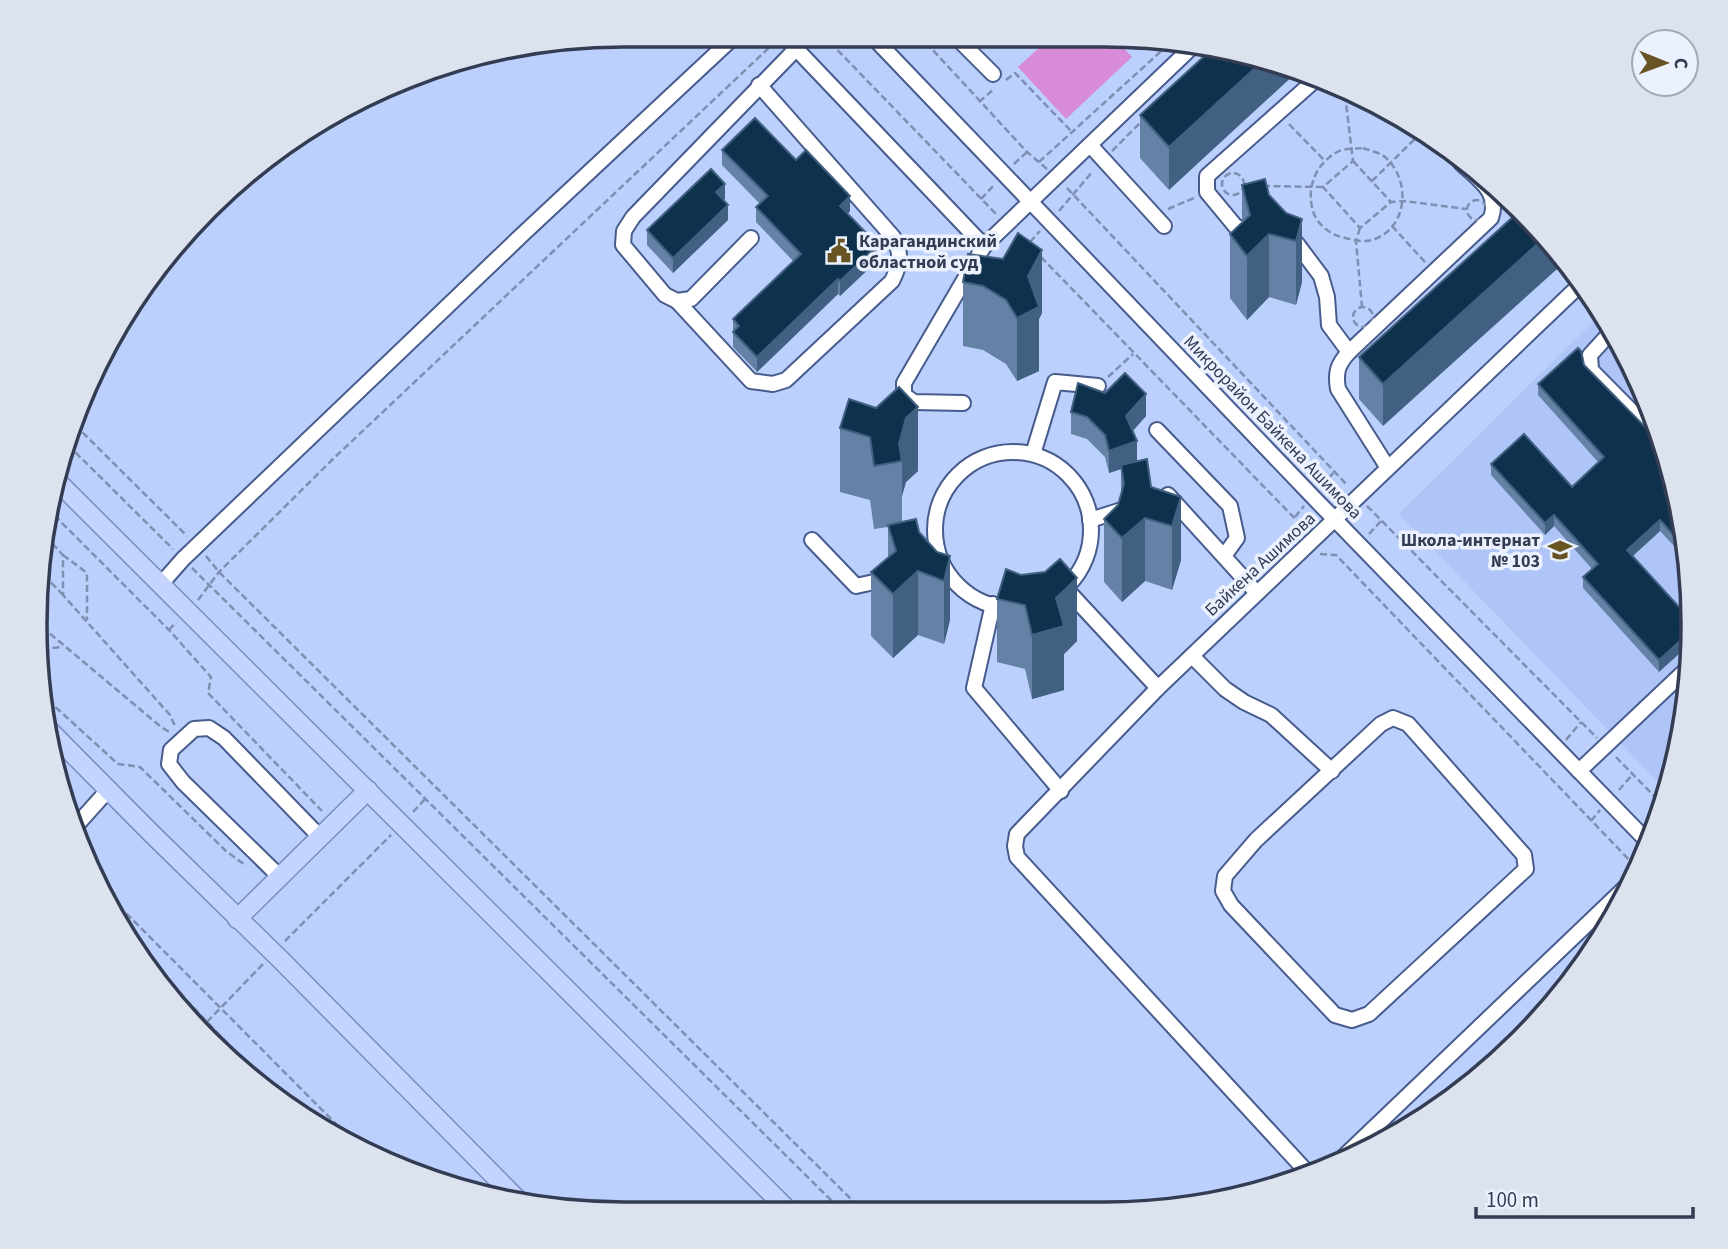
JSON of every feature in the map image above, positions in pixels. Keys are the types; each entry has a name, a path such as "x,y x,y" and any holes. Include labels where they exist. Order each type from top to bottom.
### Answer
{"main road":[{"path":"64,488 780,1202"},
{"path":"59,739 237,919 274,952 508,1190"},
{"path":"237,919 368,790"}],"street":[{"path":"161,584 183,559 723,47"},
{"name":"Микрорайон Байкена Ашимова","path":"883,47 1335,520 1641,835"},
{"path":"966,47 993,75"},
{"path":"760,85 893,237 900,251 900,265 892,281 786,380 773,384 751,381 677,301 666,295 623,245 624,231 633,217 760,85 796,49 984,246"},
{"path":"963,403 914,402 904,395 904,383 984,246 1055,175 1186,53"},
{"path":"1310,86 1207,176 1206,192 1236,227 1247,231 1273,232 1297,244 1321,276 1327,297 1329,325 1349,352"},
{"path":"1090,145 1159,221"},
{"path":"1388,468 1338,388 1336,376 1340,362 1491,218 1496,205 1494,200"},
{"path":"677,301 691,299 751,238"},
{"name":"Байкена Ашимова","path":"1302,1166 1017,857 1017,834 1158,688 1574,291"},
{"path":"1605,339 1590,355 1591,370 1645,426"},
{"path":"1032,453 1055,382 1098,386"},
{"path":"1157,430 1230,506 1237,538 1224,556"},
{"path":"1007,452 1032,453 1056,464 1075,481 1087,504 1090,520 1092,530 1087,555 1075,578 1056,595 1032,606 1007,608 982,602 938,568 936,517 944,492 960,472 982,458 1007,452"},
{"path":"1090,520 1168,495 1257,593"},
{"path":"812,540 856,586 906,575"},
{"path":"1065,588 1158,688"},
{"path":"993,604 974,688 1061,791"},
{"path":"1192,656 1225,689 1271,715 1332,771"},
{"path":"1579,771 1678,677"},
{"path":"1393,718 1408,724 1524,855 1525,869 1514,881 1369,1014 1352,1020 1335,1015 1231,905 1223,891 1225,876 1256,841 1332,771 1381,724 1393,718"},
{"path":"280,877 183,782 169,764 171,750 194,729 209,728 224,737 320,837"},
{"path":"82,820 109,789"},
{"path":"1359,1142 1608,904"}],"path":[{"path":"169,630 210,586 219,572 333,459 770,47"},
{"path":"835,47 1006,223"},
{"path":"930,47 1027,152 1055,175"},
{"path":"1039,162 1162,50"},
{"path":"979,102 1015,73 1072,132"},
{"path":"1346,101 1353,161 1391,202"},
{"path":"1074,195 1103,159 1150,114"},
{"path":"1279,114 1325,161"},
{"path":"1372,181 1415,139"},
{"path":"1363,148 1386,157 1401,177 1404,201 1392,226 1375,239 1356,241 1328,233 1313,213 1310,189 1319,166 1339,151 1352,149 1363,148"},
{"path":"1257,186 1310,189 1323,187 1353,161"},
{"path":"1234,173 1243,180 1244,186 1237,194 1226,193 1223,188 1222,183 1229,174 1234,173"},
{"path":"1323,187 1360,228"},
{"path":"1159,221 1206,192"},
{"path":"1362,307 1356,241 1360,228 1391,202 1404,201 1466,209"},
{"path":"1392,226 1434,272"},
{"path":"1038,254 1304,526 1309,544 1321,556 1336,555 1630,861"},
{"path":"1362,307 1369,309 1373,319 1371,324 1361,328 1353,321 1352,316 1354,311 1362,307"},
{"path":"1098,386 1133,354"},
{"path":"81,431 197,546 219,572 854,1202"},
{"path":"74,451 833,1202"},
{"path":"53,544 87,573 87,622"},
{"path":"63,555 63,595"},
{"path":"49,580 170,715 183,740"},
{"path":"47,632 161,727 183,740"},
{"path":"48,648 64,647"},
{"path":"206,1021 425,799"},
{"path":"124,911 336,1124"},
{"path":"193,1008 225,1041"}],"shaded area":[{"path":"1040,47 1123,48 1132,57 1066,119 1018,67"},
{"name":"Школа-интернат № 103","path":"1594,321 1621,369 1650,439 1670,512 1676,549 1680,587 1680,662 1670,737 1658,782 1399,514"}],"building":[{"path":"1204,56 1255,68 1169,147 1140,115"},
{"name":"Карагандинский областной суд","path":"755,118 796,160 806,150 850,196 840,206 878,245 840,281 838,279 757,357 733,332 739,326 733,319 801,254 756,207 768,196 722,150"},
{"path":"711,169 725,184 716,192 728,205 673,258 647,230"},
{"path":"1265,179 1269,195 1286,213 1302,219 1296,241 1269,234 1247,256 1230,234 1250,215 1242,185"},
{"path":"1513,217 1537,244 1383,384 1359,357"},
{"path":"1018,233 1042,250 1028,276 1039,307 1017,318 1006,300 983,286 963,282 968,254 1003,259"},
{"path":"1578,348 1584,365 1646,428 1661,475 1674,535 1660,520 1627,550 1681,609 1681,641 1659,660 1583,577 1598,564 1554,515 1545,523 1491,464 1524,434 1572,487 1604,457 1538,384"},
{"path":"1125,373 1146,394 1126,416 1137,441 1109,451 1105,435 1087,417 1071,412 1078,383 1105,393"},
{"path":"899,387 918,407 906,418 899,444 902,461 874,466 870,437 840,428 849,399 876,408"},
{"path":"1147,459 1151,487 1181,497 1172,526 1145,518 1122,538 1104,519 1118,505 1124,484 1121,465"},
{"path":"916,519 919,532 937,552 950,556 944,581 918,571 893,594 871,572 896,551 888,525"},
{"path":"1060,559 1077,578 1056,598 1064,626 1032,635 1025,605 997,599 1006,569 1021,575 1045,572"}],"place":[{"name":"Карагандинский областной суд","path":"839,251"},
{"name":"Школа-интернат № 103","path":"1560,550"}]}
